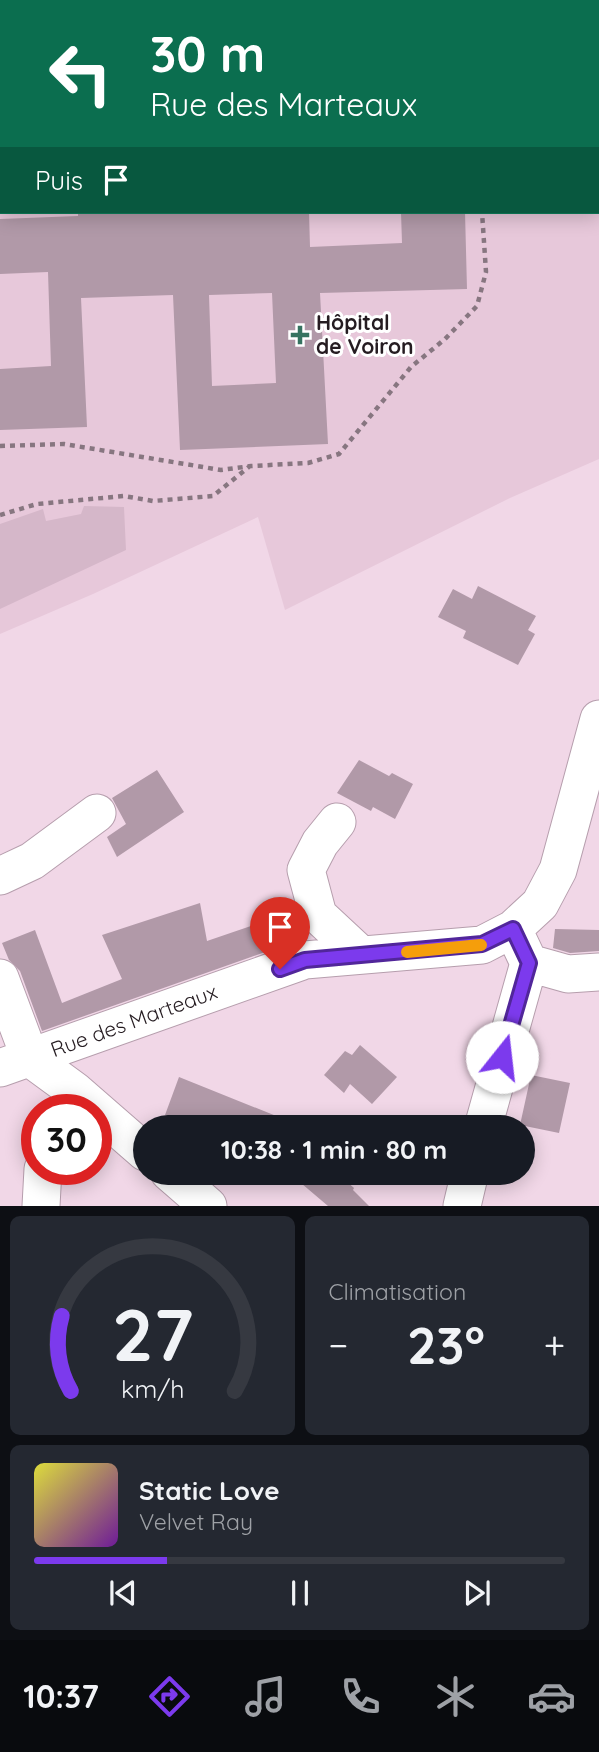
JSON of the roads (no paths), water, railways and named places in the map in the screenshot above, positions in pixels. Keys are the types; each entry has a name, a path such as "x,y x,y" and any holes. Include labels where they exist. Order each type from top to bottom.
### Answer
{"street":[{"name":"Rue des Marteaux","path":"15,1063 305,960 482,944 513,929 540,904 558,870 599,719"},
{"path":"0,876 32,861 97,813"},
{"path":"337,822 320,843 306,870 318,915 360,955"},
{"path":"486,1115 529,963 513,929"},
{"path":"529,963 568,975 599,972"},
{"path":"0,978 15,1063 54,1094"},
{"path":"112,1132 133,1145"},
{"path":"40,1206 42,1185"},
{"path":"184,1185 208,1206"},
{"path":"462,1206 467,1185"}],"place":[{"name":"Hôpital de Voiron","path":"300,335"}]}
